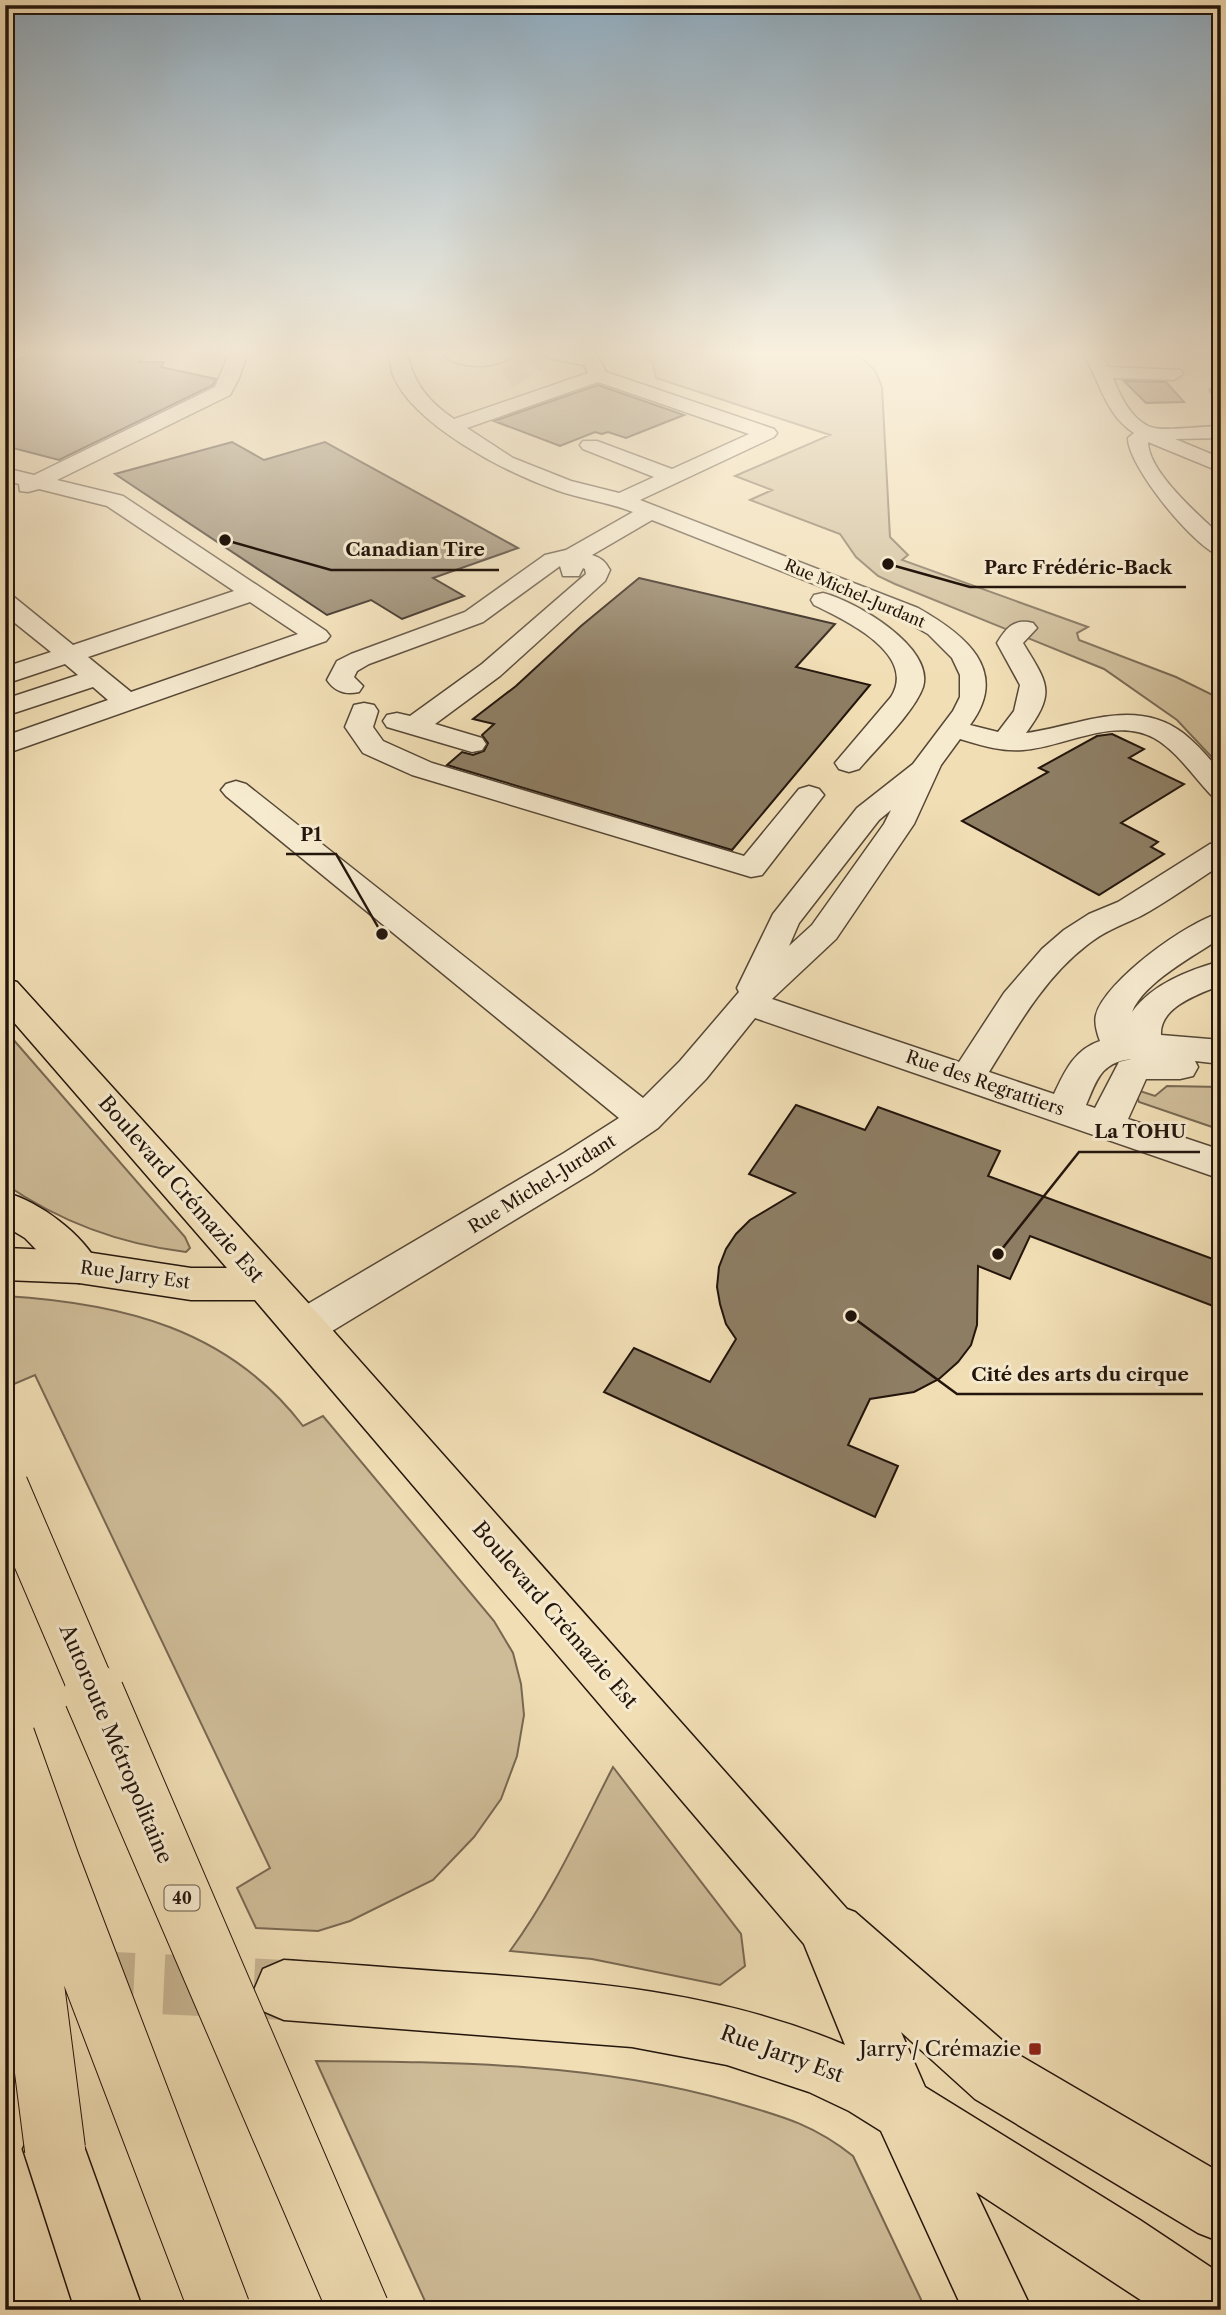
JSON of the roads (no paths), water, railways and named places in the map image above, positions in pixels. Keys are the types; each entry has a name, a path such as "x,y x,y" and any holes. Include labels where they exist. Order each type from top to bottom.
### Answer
{"main road":[{"name":"Boulevard Crémazie Est","path":"5,990 304,1327 824,1924 903,2109 998,2310"},
{"path":"5,1207 39,1227 79,1267"},
{"name":"Rue Jarry Est","path":"5,1264 79,1267 191,1284 265,1284"},
{"name":"Autoroute Métropolitaine","path":"5,1486 359,2310"},
{"path":"5,1738 55,1877 220,2310"},
{"path":"5,1759 55,2149 109,2310"},
{"path":"824,1924 998,2077 1221,2210"},
{"name":"Rue Jarry Est","path":"284,1990 599,2011 659,2019 713,2030 833,2070 903,2109 1117,2243 1215,2310"}],"street":[{"path":"6,497 77,462"},
{"name":"Rue Michel-Jurdant","path":"506,462 551,481 651,511 909,613 937,629 955,645 969,664 974,686 966,712 927,764 868,814 784,921 748,1003"},
{"path":"636,462 674,477"},
{"path":"621,500 706,462"},
{"path":"1144,462 1203,533 1221,549"},
{"path":"5,474 107,498 317,636 5,746"},
{"path":"107,498 132,486"},
{"path":"573,556 629,527 633,520 651,511"},
{"path":"629,527 820,599 865,622 895,647 909,668 911,685 849,763"},
{"path":"573,556 572,571 517,617 368,674 357,698 359,727 373,747 422,769 751,868 809,795"},
{"path":"415,726 491,670 597,576 595,564 573,556"},
{"path":"785,586 809,572"},
{"path":"5,676 253,593"},
{"path":"5,601 128,703"},
{"path":"1004,741 1027,710 1035,693 1031,678 1010,643 1016,633 1024,628"},
{"path":"5,709 96,677"},
{"path":"357,698 415,726 472,744"},
{"path":"954,729 1004,741 1041,739 1108,723 1139,723 1157,729 1175,740 1221,789"},
{"name":"Rue Michel-Jurdant","path":"304,1327 578,1163 645,1119 686,1078 748,1003 824,932 899,824 927,764"},
{"path":"236,790 645,1119"},
{"path":"847,840 864,841 880,852"},
{"path":"968,1077 1041,968 1058,950 1078,934 1129,909 1221,851"},
{"path":"1221,923 1138,981 1125,993 1113,1014 1138,1054 1221,1070"},
{"path":"1106,1125 1127,1076 1132,1071 1144,1019 1156,1005 1221,972"},
{"name":"Rue des Regrattiers","path":"748,1003 1221,1165"},
{"path":"1065,1110 1090,1061 1099,1055 1221,1052"}],"tunnel":[{"path":"74,1980 284,1990"}],"place":[{"name":"Canadian Tire","path":"225,540"},
{"name":"Parc Frédéric-Back","path":"888,564"},
{"name":"P1","path":"382,934"},
{"name":"La TOHU","path":"998,1254"},
{"name":"Cité des arts du cirque","path":"851,1316"},
{"name":"Jarry / Crémazie","path":"1035,2049"}]}
